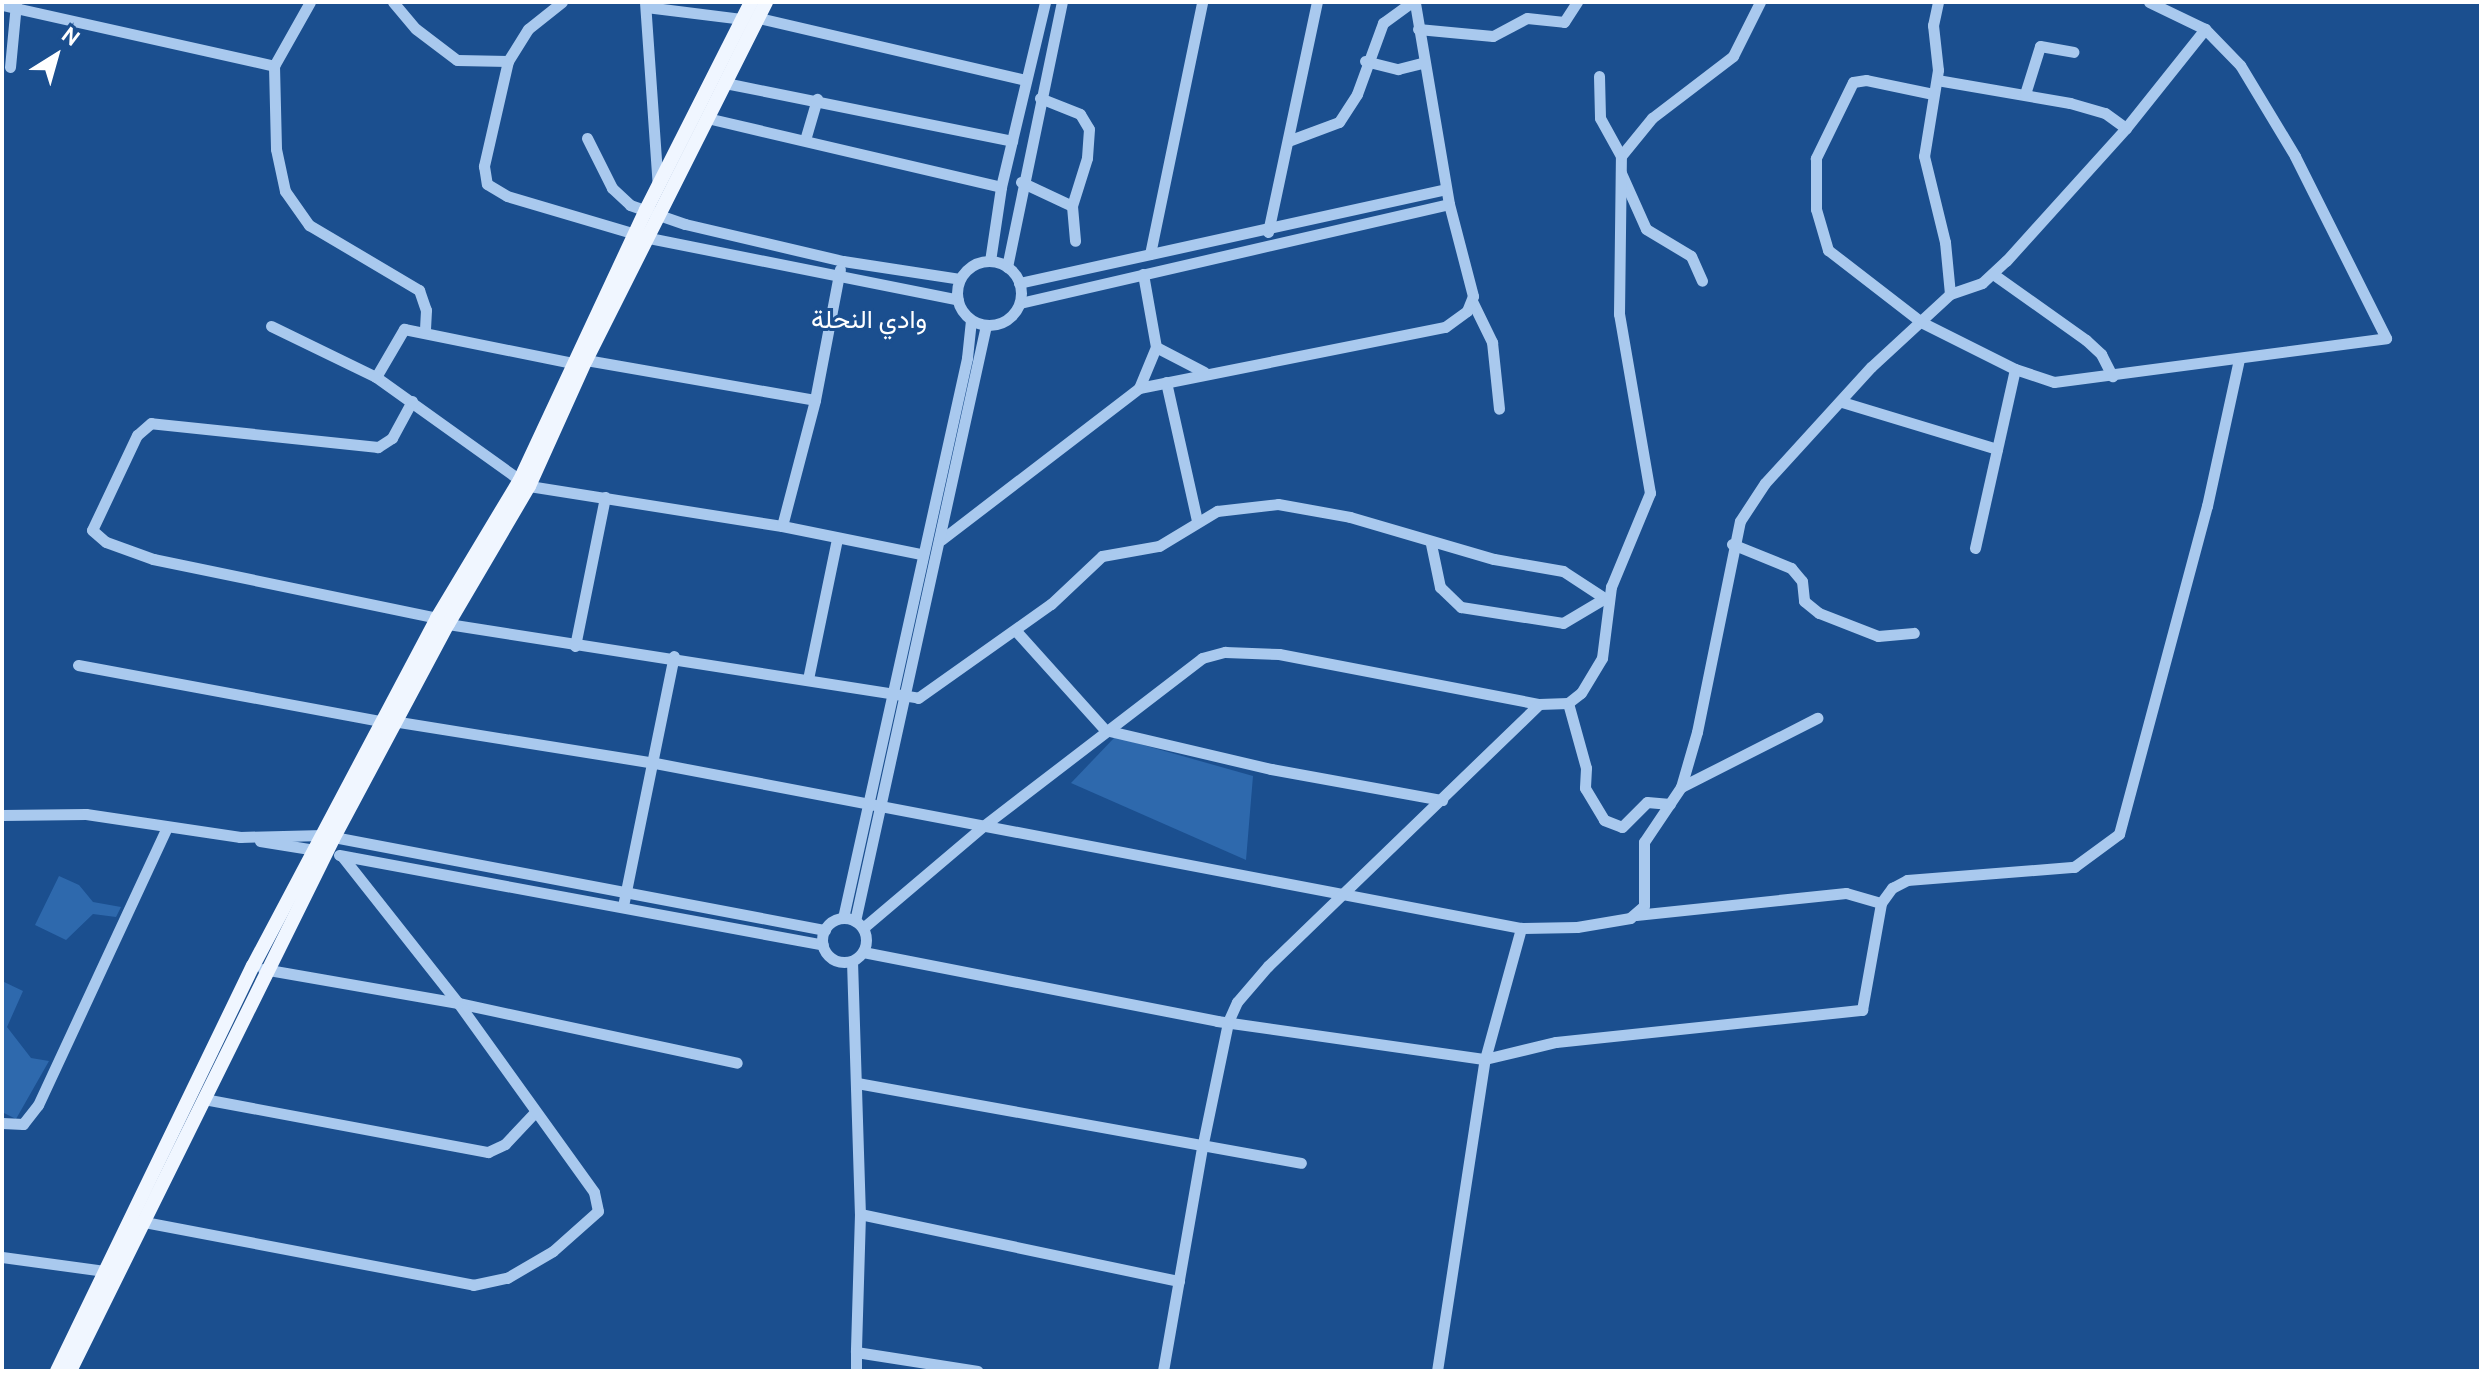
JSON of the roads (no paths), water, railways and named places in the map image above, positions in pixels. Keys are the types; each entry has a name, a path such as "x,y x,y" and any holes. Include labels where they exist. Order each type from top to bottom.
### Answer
{"main road":[{"path":"653,212 658,186 751,2"},
{"path":"70,1371 112,1272 260,968 443,621 524,483 653,212 707,118 766,2"},
{"path":"137,1220 204,1099 260,968"},
{"path":"57,1371 112,1272"}],"street":[{"path":"310,2 274,66 279,170 295,209 329,238 410,282 424,299 425,331"},
{"path":"393,2 416,29 457,60 508,61"},
{"path":"562,2 528,29 508,61 484,166 487,184 507,196 642,235 958,300"},
{"path":"990,261 1001,187 1045,2"},
{"path":"1007,267 1021,182 1062,2"},
{"path":"1150,254 1202,2"},
{"path":"1266,244 1317,2"},
{"path":"1288,141 1339,122 1357,94 1365,61 1383,23 1414,2 1422,63 1449,204 1472,301 1492,342 1499,409"},
{"path":"1418,29 1493,36 1527,18 1564,22 1577,2"},
{"path":"1621,156 1652,118 1733,56 1760,2"},
{"path":"1938,2 1933,25 1937,80 1924,156 1945,242 1950,294"},
{"path":"1933,94 1866,80 1853,82 1816,158 1816,209 1828,250 1921,322 2015,369 2054,382 2386,338 2295,156 2240,65 2205,29 2149,2"},
{"path":"658,186 645,4 743,19"},
{"path":"2,5 16,5 274,66"},
{"path":"10,67 16,5"},
{"path":"759,18 1026,80"},
{"path":"1636,915 1644,906 1644,842 1681,787 1732,566 1732,544 1740,521 1765,483 1921,322 1950,294 1993,274 2126,128 2205,29"},
{"path":"2025,94 2040,46 2073,52"},
{"path":"1365,61 1398,69 1422,63"},
{"path":"1568,703 1602,658 1607,600 1650,493 1619,314 1621,156 1600,118 1599,76"},
{"path":"1937,80 2025,94 2105,113 2126,128"},
{"path":"725,83 817,99 1012,141"},
{"path":"1040,98 1080,114 1089,129 1091,141 1072,206 1075,241"},
{"path":"805,140 817,99"},
{"path":"707,118 1001,187"},
{"path":"587,138 612,188 630,205 843,261 960,279"},
{"path":"1620,173 1646,229 1697,261 1702,281"},
{"path":"1021,182 1072,206"},
{"path":"1019,283 1446,189"},
{"path":"1020,303 1019,283 1007,267 990,261 972,266 960,279 958,300 971,320 986,325 1006,320 1020,303 1449,204"},
{"path":"995,225 1013,230"},
{"path":"782,526 815,400 843,261"},
{"path":"1139,388 1156,347 1143,274"},
{"path":"1993,274 2086,340 2101,354 2112,376"},
{"path":"941,540 1139,388 1204,372 1445,327 1472,301"},
{"path":"863,952 853,922 867,802 967,358 971,320"},
{"path":"853,922 882,805 986,325"},
{"path":"271,326 376,377 524,483 782,526 921,554"},
{"path":"376,377 404,329 580,362 815,400"},
{"path":"1156,347 1204,372"},
{"path":"863,952 1228,1022 1485,1059 1556,1042 1862,1010 1881,903 1907,880 2074,867 2119,834 2207,506 2239,359"},
{"path":"1975,548 2015,369"},
{"path":"1166,382 1197,521"},
{"path":"412,401 392,438 378,447 151,423 137,435 92,530 106,542 153,559 443,621 575,646 674,656 905,699 929,693 1016,631 1080,580 1102,556 1159,546 1217,511 1278,504 1350,517 1431,544 1563,571 1607,600"},
{"path":"1842,402 1997,449"},
{"path":"575,646 605,497"},
{"path":"808,679 837,539"},
{"path":"1431,544 1440,587 1461,607 1563,623 1607,600"},
{"path":"1732,544 1791,568 1802,581 1804,601 1819,613 1878,636 1914,633"},
{"path":"1016,631 1105,730 1217,758 1442,800"},
{"path":"3,816 86,814 240,837 324,844 626,890 825,930 853,922 982,827 1187,666 1225,652 1279,654 1539,704 1568,703"},
{"path":"623,906 655,763 674,656"},
{"path":"78,665 392,722 655,763 867,802 982,827 1349,892 1521,928 1577,927 1636,915 1846,893 1881,903"},
{"path":"1568,703 1586,768 1585,788 1604,820 1622,827 1647,802 1670,804"},
{"path":"1163,1371 1202,1148 1228,1022 1244,992 1539,704"},
{"path":"1681,787 1817,718"},
{"path":"2,1123 23,1124 38,1105 167,827"},
{"path":"137,1220 342,1263 491,1285 553,1251 598,1211 594,1192 458,1003 342,856 324,844"},
{"path":"342,856 727,924 823,945"},
{"path":"727,924 731,911"},
{"path":"1437,1371 1485,1059 1521,928"},
{"path":"825,930 823,945 830,957 852,961 863,952"},
{"path":"852,961 860,1214 856,1371"},
{"path":"260,968 458,1003 737,1063"},
{"path":"857,1083 1202,1148 1301,1163"},
{"path":"204,1099 488,1152 505,1144 535,1112"},
{"path":"860,1214 1179,1281"},
{"path":"2,1257 112,1272"},
{"path":"856,1352 978,1371"}],"district":[{"name":"وادي النحلة","path":"869,320"}]}
